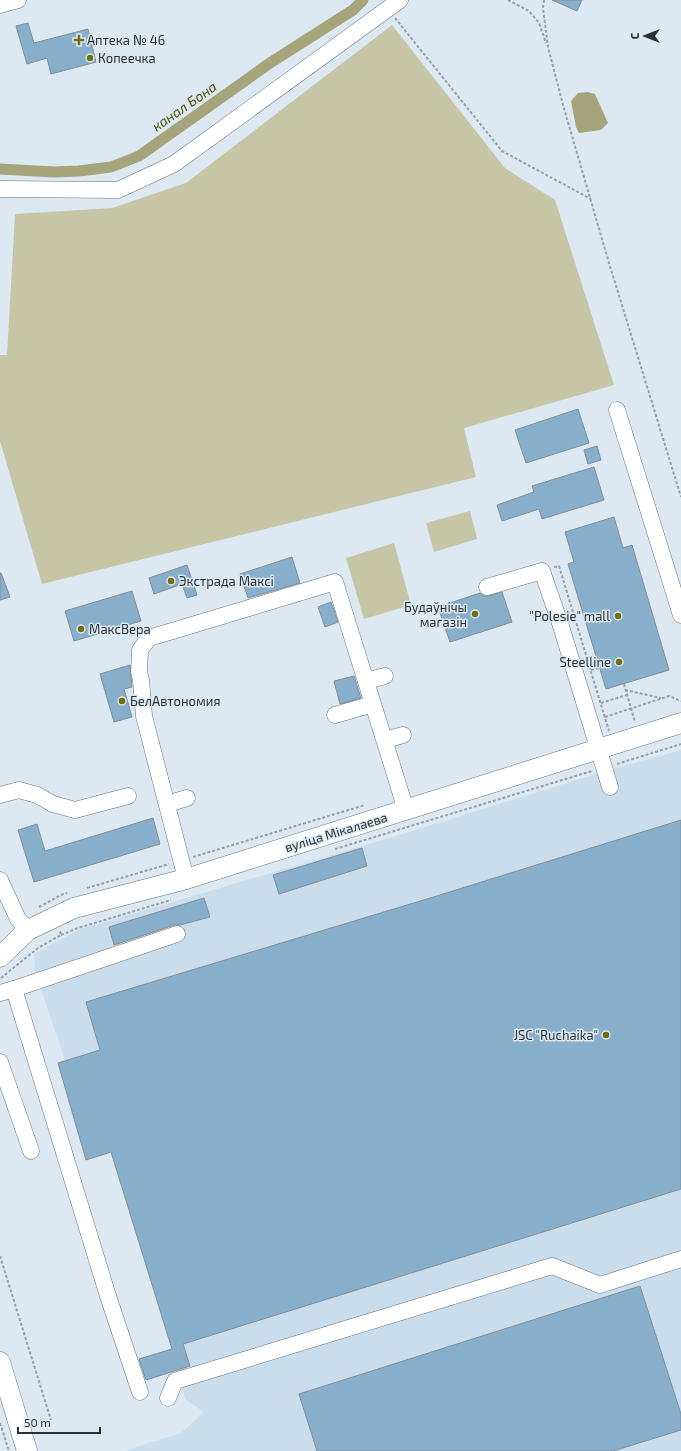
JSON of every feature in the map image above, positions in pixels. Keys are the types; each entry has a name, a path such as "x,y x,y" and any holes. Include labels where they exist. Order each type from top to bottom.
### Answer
{"main road":[{"name":"вуліца Мікалаева","path":"0,957 28,930 74,908 186,879 406,810 601,759 681,723"},
{"path":"0,1362 27,1451"}],"lane":[{"path":"0,5 18,0"},
{"path":"0,189 118,190 174,164 397,2"},
{"path":"617,410 681,615"},
{"path":"487,587 542,571 560,623 610,787"},
{"path":"186,879 144,716 141,680 146,670 140,650 149,638 335,582 406,810"},
{"path":"366,682 385,676"},
{"path":"335,715 373,704"},
{"path":"384,740 403,735"},
{"path":"0,795 19,790 37,795 54,804 75,810 128,796"},
{"path":"167,804 187,798"},
{"path":"0,880 18,919 28,930"},
{"path":"140,1392 7,991 177,934"},
{"path":"0,1062 31,1151"},
{"path":"168,1398 175,1381 552,1266 600,1285 681,1259"}],"path":[{"path":"508,0 529,11 539,23 548,47 591,199 681,496"},
{"path":"544,0 543,8 548,47"},
{"path":"397,2 394,17 502,151 591,199"},
{"path":"542,571 559,566 610,732"},
{"path":"591,670 600,668"},
{"path":"624,684 635,723"},
{"path":"626,690 663,698"},
{"path":"601,703 627,695"},
{"path":"605,717 669,696 681,702"},
{"path":"335,849 601,759 681,744"},
{"path":"62,935 78,928 177,898"},
{"path":"0,1256 51,1420"},
{"path":"0,1423 9,1451"}],"shaded area":[{"path":"588,92 595,94 608,123 601,130 579,133 576,127 571,101 578,93"},
{"path":"681,750 681,1451 124,1451 181,1433 204,1412 185,1399 177,1370 145,1380 139,1359 172,1348 111,1152 86,1160 58,1063 65,1060 35,971 34,954 78,930 406,833 605,771"}],"green space":[{"path":"392,25 505,168 555,200 614,385 464,428 476,477 42,584 0,441 0,355 7,355 15,214 112,208 186,183"},
{"path":"470,511 477,539 434,552 426,523"},
{"path":"394,543 411,605 364,619 346,558"}],"building":[{"path":"552,0 582,0 577,11"},
{"path":"28,23 34,43 88,29 96,62 51,74 47,58 27,64 16,26"},
{"path":"578,409 589,443 526,463 515,430"},
{"path":"597,446 601,460 588,464 584,450"},
{"path":"594,467 604,500 542,519 539,509 502,521 497,505 534,492 532,486"},
{"name":"\"Polesie\" mall","path":"614,517 623,548 632,545 669,670 606,689 568,564 574,562 565,532"},
{"path":"292,557 300,583 248,598 240,574"},
{"name":"Экстрада Максі","path":"187,565 197,595 187,598 182,584 154,594 149,578"},
{"path":"0,573 10,597 0,600"},
{"path":"132,591 141,621 74,641 65,611"},
{"name":"Будаўнічы магазін","path":"502,592 512,622 450,642 438,607 480,593 484,596 489,596"},
{"path":"331,602 338,622 325,627 318,607"},
{"path":"130,665 132,687 124,689 132,717 114,722 100,674"},
{"path":"354,676 361,698 340,704 334,681"},
{"path":"153,818 160,844 34,882 18,830 37,824 45,851"},
{"path":"681,820 681,1189 183,1344 190,1366 146,1380 139,1359 172,1349 111,1152 86,1160 58,1063 100,1050 86,1002 427,899"},
{"path":"362,848 367,866 279,894 273,875"},
{"path":"204,898 210,917 180,925 174,925 114,945 109,927"},
{"path":"640,1286 681,1414 681,1430 613,1451 317,1451 299,1394"}],"waterway":[{"name":"канал Бона","path":"0,169 54,172 79,171 111,167 139,156 270,63 353,10 363,0"}],"place":[{"name":"Аптека № 46","path":"79,40"},
{"name":"Копеечка","path":"90,58"},
{"name":"Экстрада Максі","path":"171,581"},
{"name":"Будаўнічы магазін","path":"475,614"},
{"name":"\"Polesie\" mall","path":"618,616"},
{"name":"МаксBepa","path":"81,629"},
{"name":"Steelline","path":"619,662"},
{"name":"БелАвтономия","path":"122,701"},
{"name":"JSC \"Ruchaika\"","path":"606,1035"}]}
